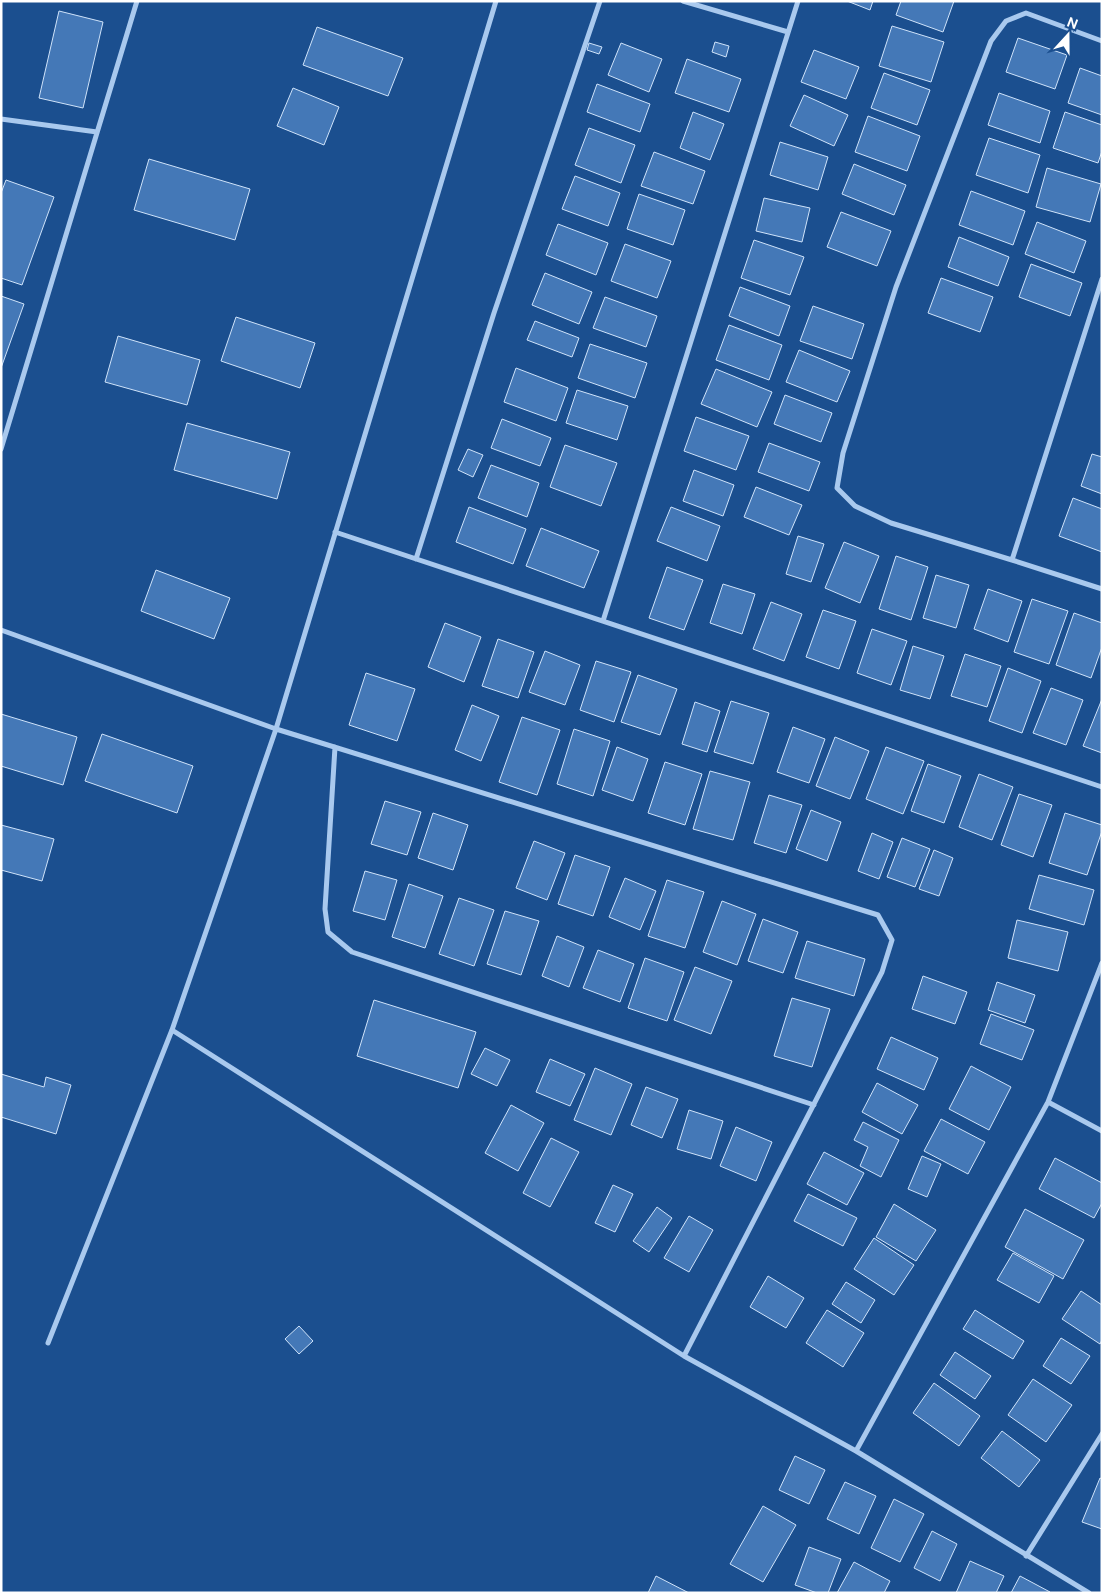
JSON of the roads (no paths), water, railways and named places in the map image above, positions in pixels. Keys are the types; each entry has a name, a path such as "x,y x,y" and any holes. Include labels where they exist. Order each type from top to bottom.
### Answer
{"street":[{"path":"1,448 2,439 137,1"},
{"path":"48,1343 172,1030 276,729 496,1"},
{"path":"416,559 494,313 600,1"},
{"path":"684,1 788,32"},
{"path":"603,621 798,1"},
{"path":"1102,41 1026,13 1006,21 991,41 896,287 843,453 838,488 855,506 891,524 1102,589"},
{"path":"1,119 97,132"},
{"path":"1012,560 1102,279"},
{"path":"335,532 1102,787"},
{"path":"1,630 276,729 878,915 892,940 882,972 684,1356"},
{"path":"335,748 324,909 328,932 352,952 814,1105"},
{"path":"856,1451 1048,1102 1102,963"},
{"path":"172,1030 684,1356 856,1451 1089,1593"},
{"path":"1048,1102 1102,1130"},
{"path":"1026,1556 1102,1434"}]}
